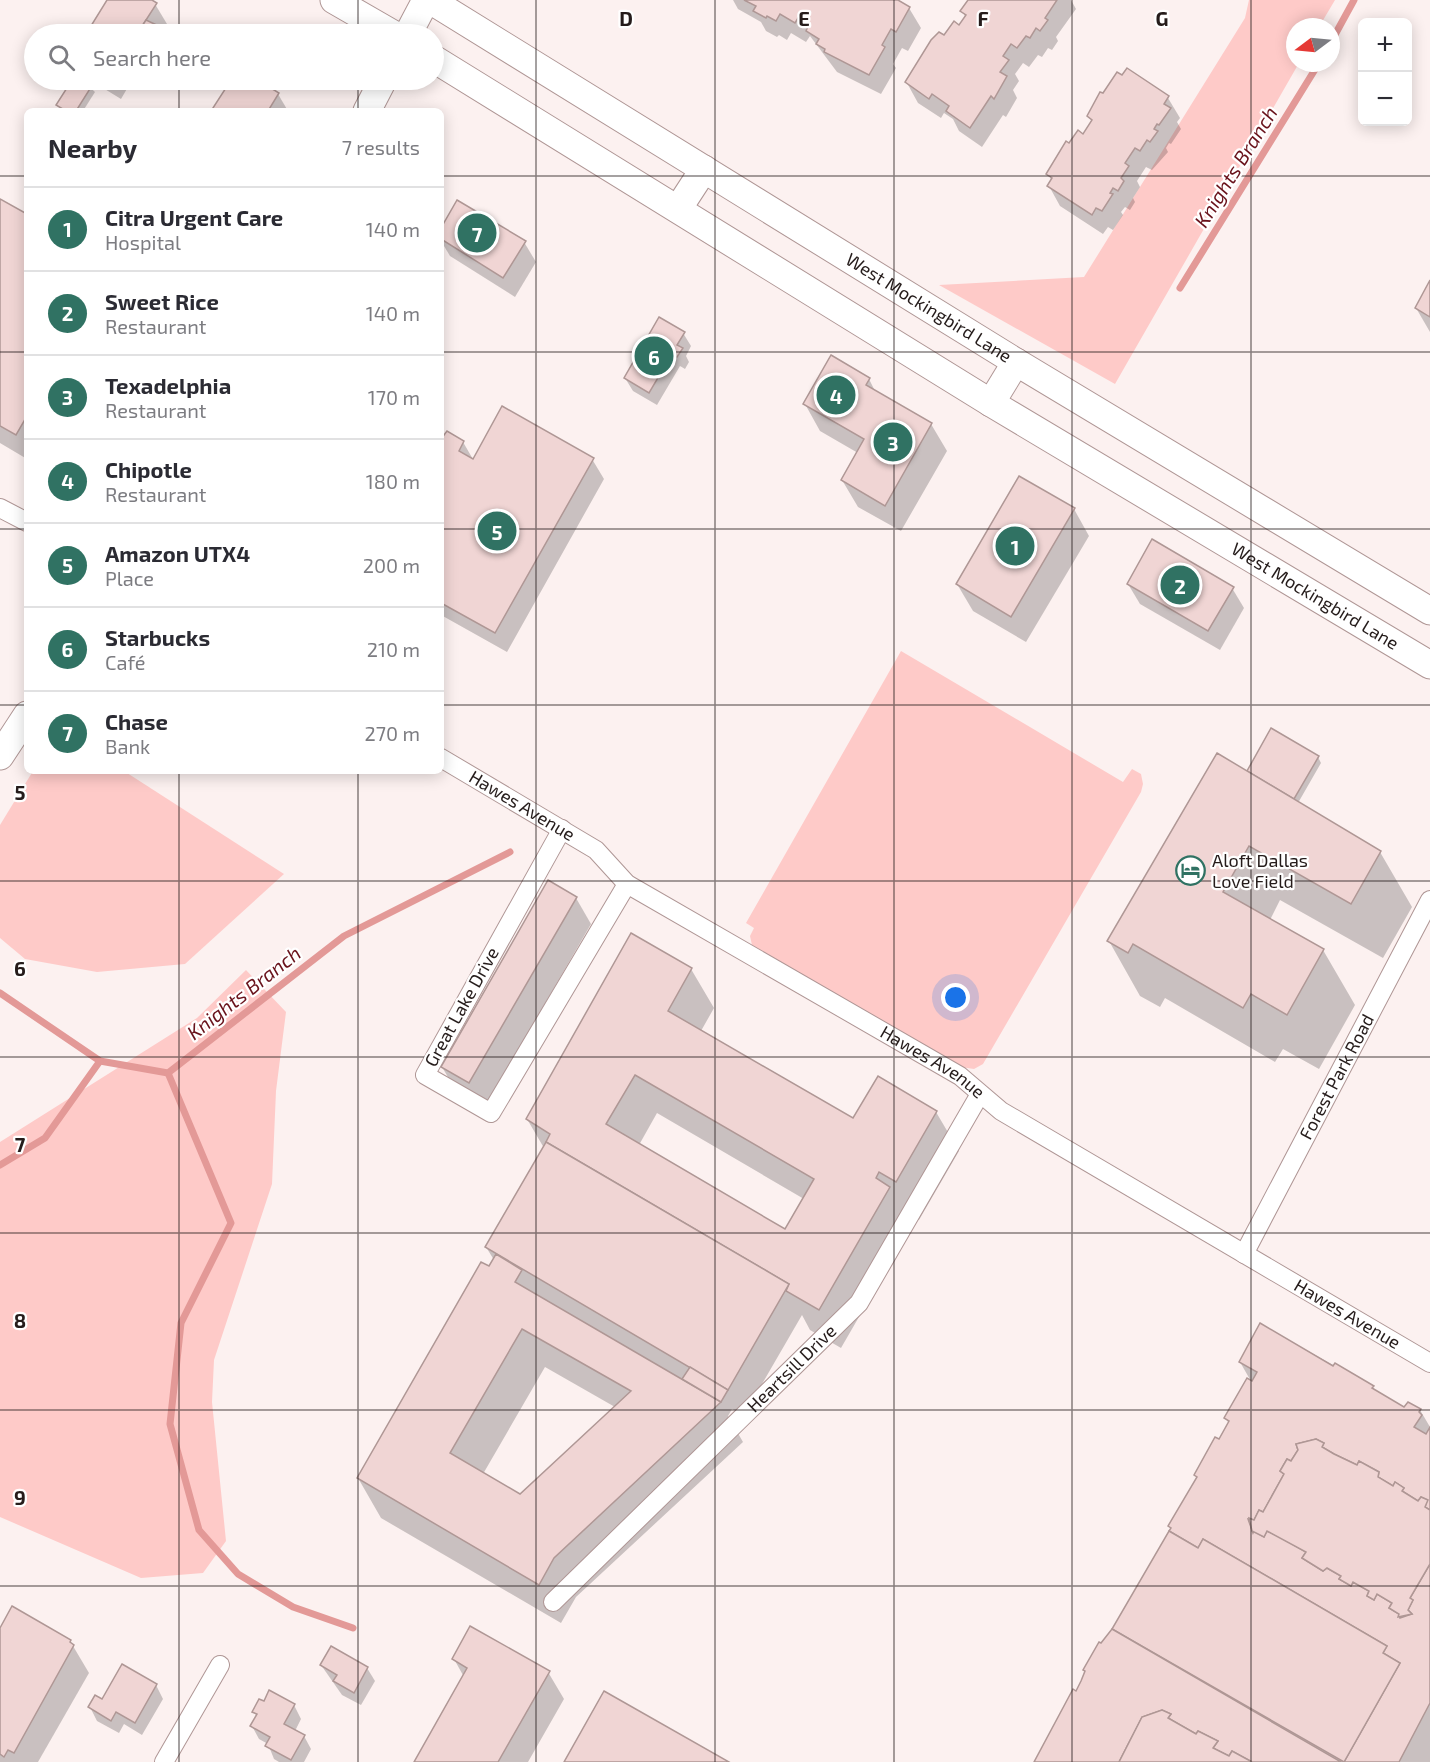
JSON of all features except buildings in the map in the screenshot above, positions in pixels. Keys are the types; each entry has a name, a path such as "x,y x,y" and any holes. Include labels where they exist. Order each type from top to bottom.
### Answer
{"main road":[{"path":"334,0 376,24"},
{"path":"414,24 428,0"},
{"name":"West Mockingbird Lane","path":"428,0 1016,362 1430,611"},
{"name":"West Mockingbird Lane","path":"444,65 991,403 1430,664"},
{"path":"369,108 378,90"},
{"path":"678,208 704,169"},
{"path":"991,403 1016,362"},
{"path":"0,756 24,720"}],"street":[{"path":"0,508 24,520"},
{"name":"Hawes Avenue","path":"444,761 596,850 627,884 960,1076 1001,1111 1430,1363"},
{"name":"Great Lake Drive","path":"562,830 425,1075 491,1113 627,884"},
{"name":"Forest Park Road","path":"1244,1254 1430,900"},
{"name":"Heartsill Drive","path":"553,1602 859,1303 980,1094"},
{"path":"164,1762 220,1665"}],"shaded area":[{"path":"1249,0 1335,0 1324,18 1286,18 1286,72 1294,72 1115,384 939,285 1084,277 1245,18"},
{"path":"901,651 1123,782 1132,769 1141,774 1143,784 1141,792 983,1064 974,1069 961,1067 752,945 750,936 754,928 746,923"},
{"path":"31,774 129,774 284,874 185,964 97,972 25,959 0,938 0,825"},
{"path":"246,970 286,1012 276,1091 272,1184 214,1360 212,1402 226,1541 203,1573 141,1578 0,1517 0,1142 197,1018"}],"waterway":[{"name":"Knights Branch","path":"1340,26 1354,0"},
{"name":"Knights Branch","path":"1180,288 1313,72"},
{"name":"Knights Branch","path":"0,993 100,1061 168,1073 344,936 510,852"},
{"path":"0,1165 45,1138 100,1061"},
{"path":"168,1073 231,1223 181,1323 170,1424 199,1530 238,1574 293,1607 353,1628"}],"place":[{"name":"Chase","path":"477,233"},
{"name":"Starbucks","path":"654,356"},
{"name":"Chipotle","path":"836,395"},
{"name":"Texadelphia","path":"893,442"},
{"name":"Amazon UTX4","path":"497,531"},
{"name":"Citra Urgent Care","path":"1015,546"},
{"name":"Sweet Rice","path":"1180,585"},
{"name":"Aloft Dallas Love Field","path":"1191,871"}]}
